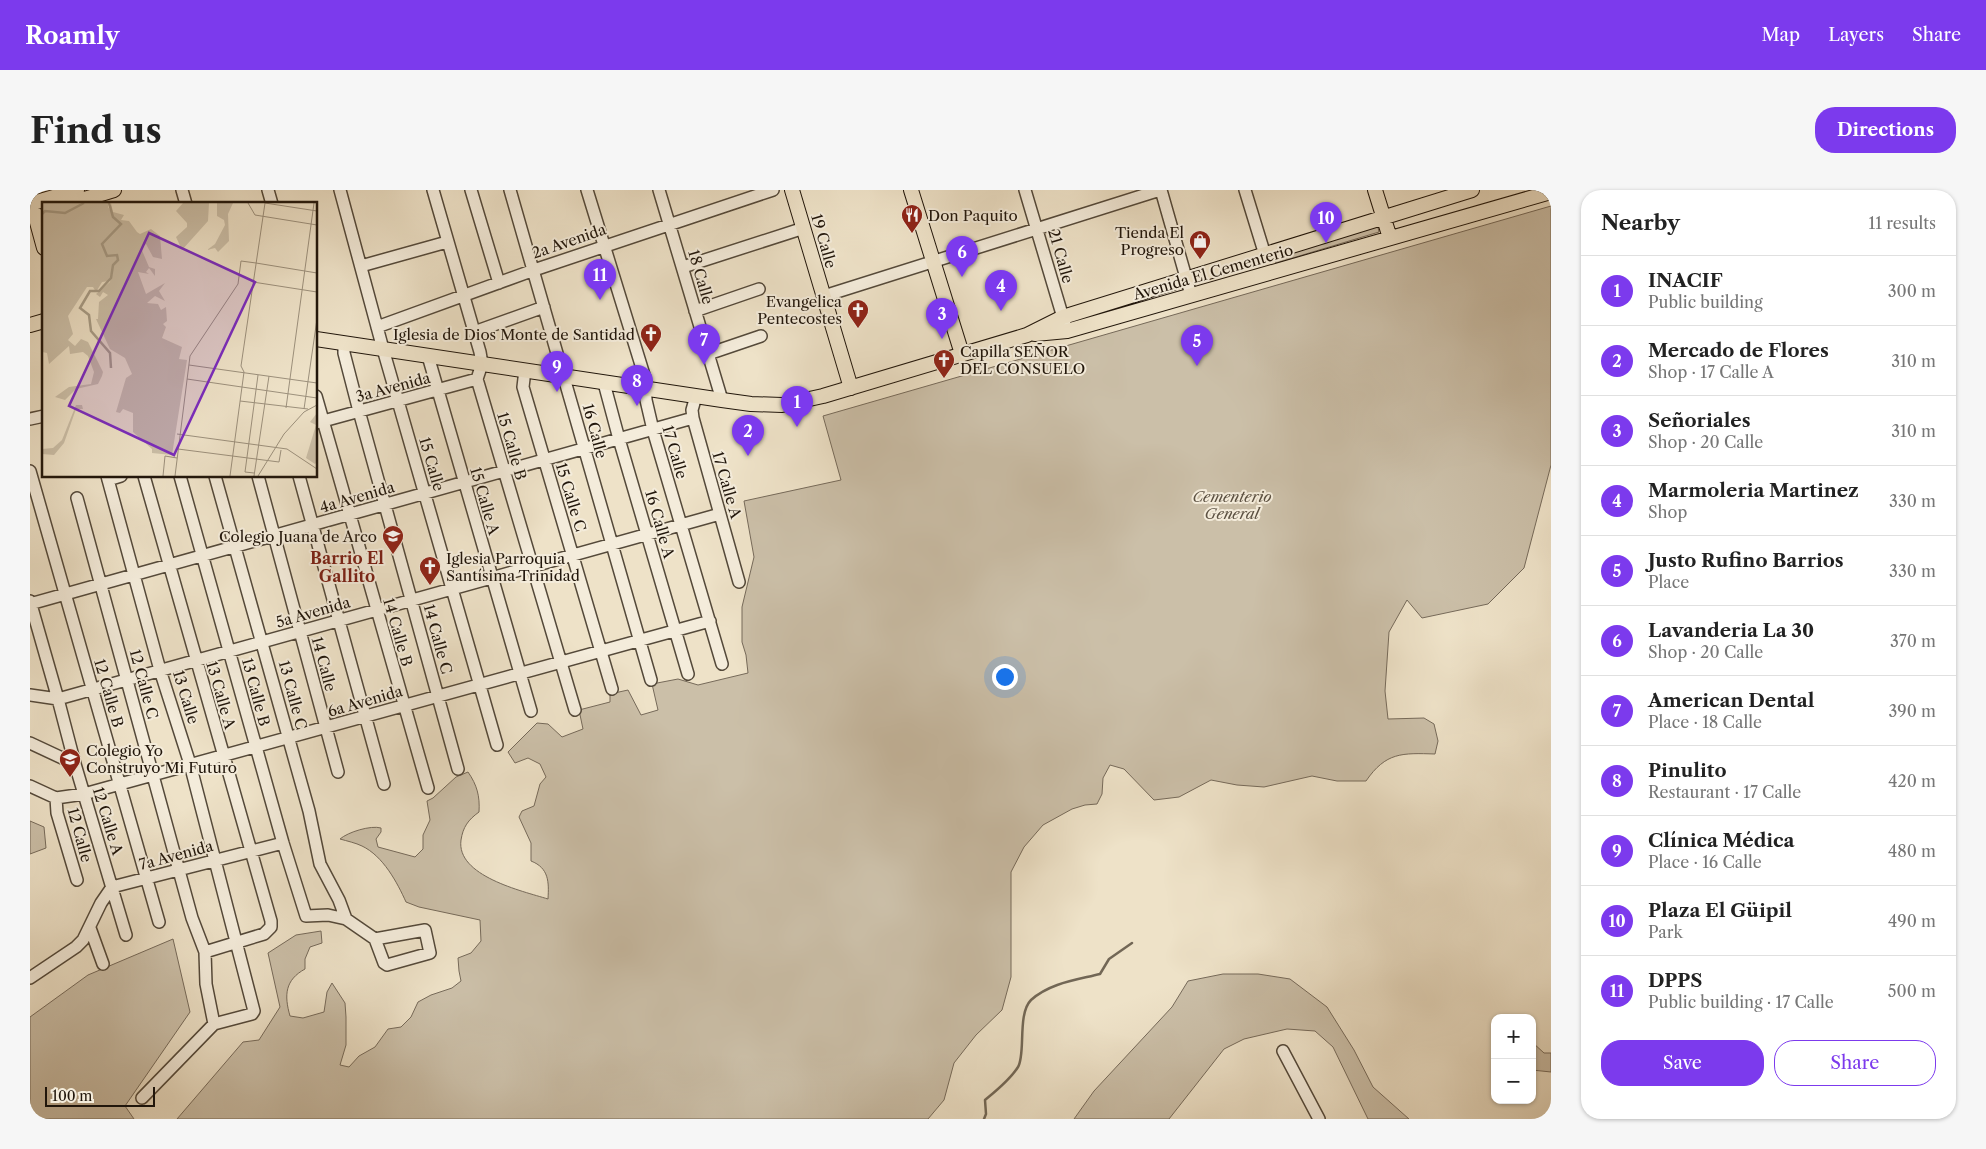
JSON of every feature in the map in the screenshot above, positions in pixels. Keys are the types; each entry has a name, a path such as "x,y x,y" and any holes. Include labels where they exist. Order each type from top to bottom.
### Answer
{"main road":[{"path":"47,202 76,190"},
{"path":"75,202 114,190"},
{"name":"19 Calle","path":"792,190 851,388"},
{"path":"911,190 962,354"},
{"path":"1375,190 1390,238"},
{"name":"Avenida El Cementerio","path":"318,339 722,400 751,404 782,405 851,388 1027,335 1063,317 1472,190"},
{"name":"Avenida El Cementerio","path":"1027,335 1067,331 1551,192"},
{"path":"33,208 42,241"}],"street":[{"name":"15 Calle","path":"340,190 383,349 497,746"},
{"path":"433,190 482,364 477,380"},
{"path":"471,190 499,283"},
{"name":"16 Calle","path":"510,190 651,680"},
{"name":"17 Calle","path":"587,190 645,378 646,400 653,430 722,664"},
{"name":"18 Calle","path":"659,190 722,400"},
{"name":"2a Avenida","path":"377,327 534,270 773,190"},
{"name":"21 Calle","path":"1025,190 1067,331"},
{"path":"824,296 1160,190 1191,295"},
{"path":"1245,190 1265,255"},
{"path":"683,266 804,228"},
{"path":"361,266 447,242"},
{"path":"696,311 759,289"},
{"path":"474,332 544,307"},
{"path":"708,354 762,336"},
{"name":"14 Calle C","path":"344,343 344,353 359,411 458,769"},
{"name":"15 Calle A","path":"428,356 531,711"},
{"name":"15 Calle C","path":"525,370 523,387 612,689"},
{"name":"3a Avenida","path":"320,422 477,380"},
{"name":"15 Calle B","path":"477,380 575,710"},
{"name":"16 Calle A","path":"604,382 688,674"},
{"name":"17 Calle A","path":"696,396 692,410 693,418 738,582"},
{"name":"14 Calle B","path":"318,409 320,422 428,788"},
{"name":"4a Avenida","path":"30,603 693,418"},
{"name":"12 Calle B","path":"30,471 159,922"},
{"name":"13 Calle","path":"107,478 160,670 190,764 254,1011 252,1014 214,1024"},
{"name":"13 Calle A","path":"145,478 271,921 271,927 264,934 236,942"},
{"name":"13 Calle B","path":"181,478 255,746 305,914 308,917 328,915 346,919"},
{"name":"13 Calle C","path":"216,478 311,819 320,864 339,900 346,919"},
{"name":"14 Calle","path":"259,478 338,772"},
{"path":"300,478 384,784"},
{"name":"12 Calle C","path":"77,498 192,918 205,952 206,984 214,1024"},
{"name":"5a Avenida","path":"30,695 58,699 720,514"},
{"name":"12 Calle A","path":"30,603 126,935"},
{"name":"6a Avenida","path":"56,798 84,794 710,621"},
{"path":"30,743 75,764"},
{"path":"30,786 56,798"},
{"name":"12 Calle","path":"56,798 59,821 77,880"},
{"name":"7a Avenida","path":"112,888 283,843"},
{"path":"31,979 76,947 90,928 101,903 112,888"},
{"path":"346,919 375,939 384,963 390,964 430,953 426,931 424,930 375,939"},
{"path":"90,928 103,964"},
{"path":"205,952 236,942"},
{"path":"142,1098 214,1024"},
{"path":"1283,1050 1318,1119"}],"green space":[{"name":"Cementerio General","path":"1551,206 1551,465 1524,568 1488,604 1422,618 1407,600 1389,632 1385,691 1388,719 1424,718 1434,724 1438,741 1435,754 1404,754 1388,759 1373,771 1366,781 1337,781 1312,776 1264,787 1237,785 1211,780 1179,797 1154,800 1124,769 1110,765 1103,778 1102,794 1097,804 1072,809 1043,825 1024,847 1011,872 1011,977 1002,1010 976,1035 954,1063 944,1100 928,1119 177,1119 243,1042 259,1040 280,1007 268,953 296,935 321,931 322,943 310,947 305,959 305,969 298,973 290,983 287,1001 290,1016 303,1018 324,1012 327,992 332,983 345,1003 346,1045 340,1065 349,1067 359,1056 375,1047 388,1029 401,1027 411,1017 418,1002 431,995 452,988 461,981 458,958 471,953 481,941 480,920 419,907 406,902 394,878 383,863 370,850 340,839 344,836 366,828 381,828 381,832 376,839 378,847 415,857 423,849 423,835 430,820 427,801 433,798 456,777 468,772 474,781 477,791 479,812 469,821 463,831 461,840 462,853 479,872 493,880 548,899 547,876 537,864 531,861 531,843 519,817 522,811 534,806 540,784 546,777 540,764 528,758 515,763 508,752 537,723 548,724 562,737 583,729 579,710 610,702 610,694 628,690 641,715 658,710 652,684 678,679 698,685 748,673 742,642 742,607 754,557 744,501 841,480 823,416"},
{"path":"1377,223 1379,232 1276,263 1273,255"},
{"path":"30,821 44,827 46,848 30,854"},
{"path":"173,939 190,1012 125,1106 134,1119 30,1119 30,1017 88,975"},
{"path":"1223,974 1258,974 1290,979 1327,1007 1354,1050 1373,1087 1409,1119 1368,1119 1333,1047 1315,1031 1287,1029 1244,1039 1224,1049 1169,1119 1074,1119 1094,1091 1172,1007 1188,981"},
{"path":"1536,1046 1544,1053 1551,1053 1551,1072 1536,1070"}],"waterway":[{"path":"984,1119 986,1114 985,1100 1007,1081 1018,1067 1024,1015 1031,1000 1038,994 1055,986 1100,974 1109,959 1132,943"}],"place":[{"name":"Don Paquito","path":"912,234"},
{"name":"Plaza El Güipil","path":"1326,243"},
{"name":"Tienda El Progreso","path":"1200,260"},
{"name":"Lavanderia La 30","path":"962,277"},
{"name":"DPPS","path":"600,300"},
{"name":"Marmoleria Martinez","path":"1001,311"},
{"name":"Evangelica Pentecostes","path":"858,329"},
{"name":"Señoriales","path":"942,339"},
{"name":"Iglesia de Dios Monte de Santidad","path":"651,353"},
{"name":"American Dental","path":"704,365"},
{"name":"Justo Rufino Barrios","path":"1197,366"},
{"name":"Capilla SEÑOR DEL CONSUELO","path":"944,379"},
{"name":"Clínica Médica","path":"557,392"},
{"name":"Pinulito","path":"637,406"},
{"name":"INACIF","path":"797,427"},
{"name":"Mercado de Flores","path":"748,456"},
{"name":"Colegio Juana de Arco","path":"393,555"},
{"name":"Iglesia Parroquia Santísima Trinidad","path":"430,586"},
{"name":"Colegio Yo Construyo Mi Futuro","path":"70,778"}],"district":[{"name":"Barrio El Gallito","path":"347,567"}]}
